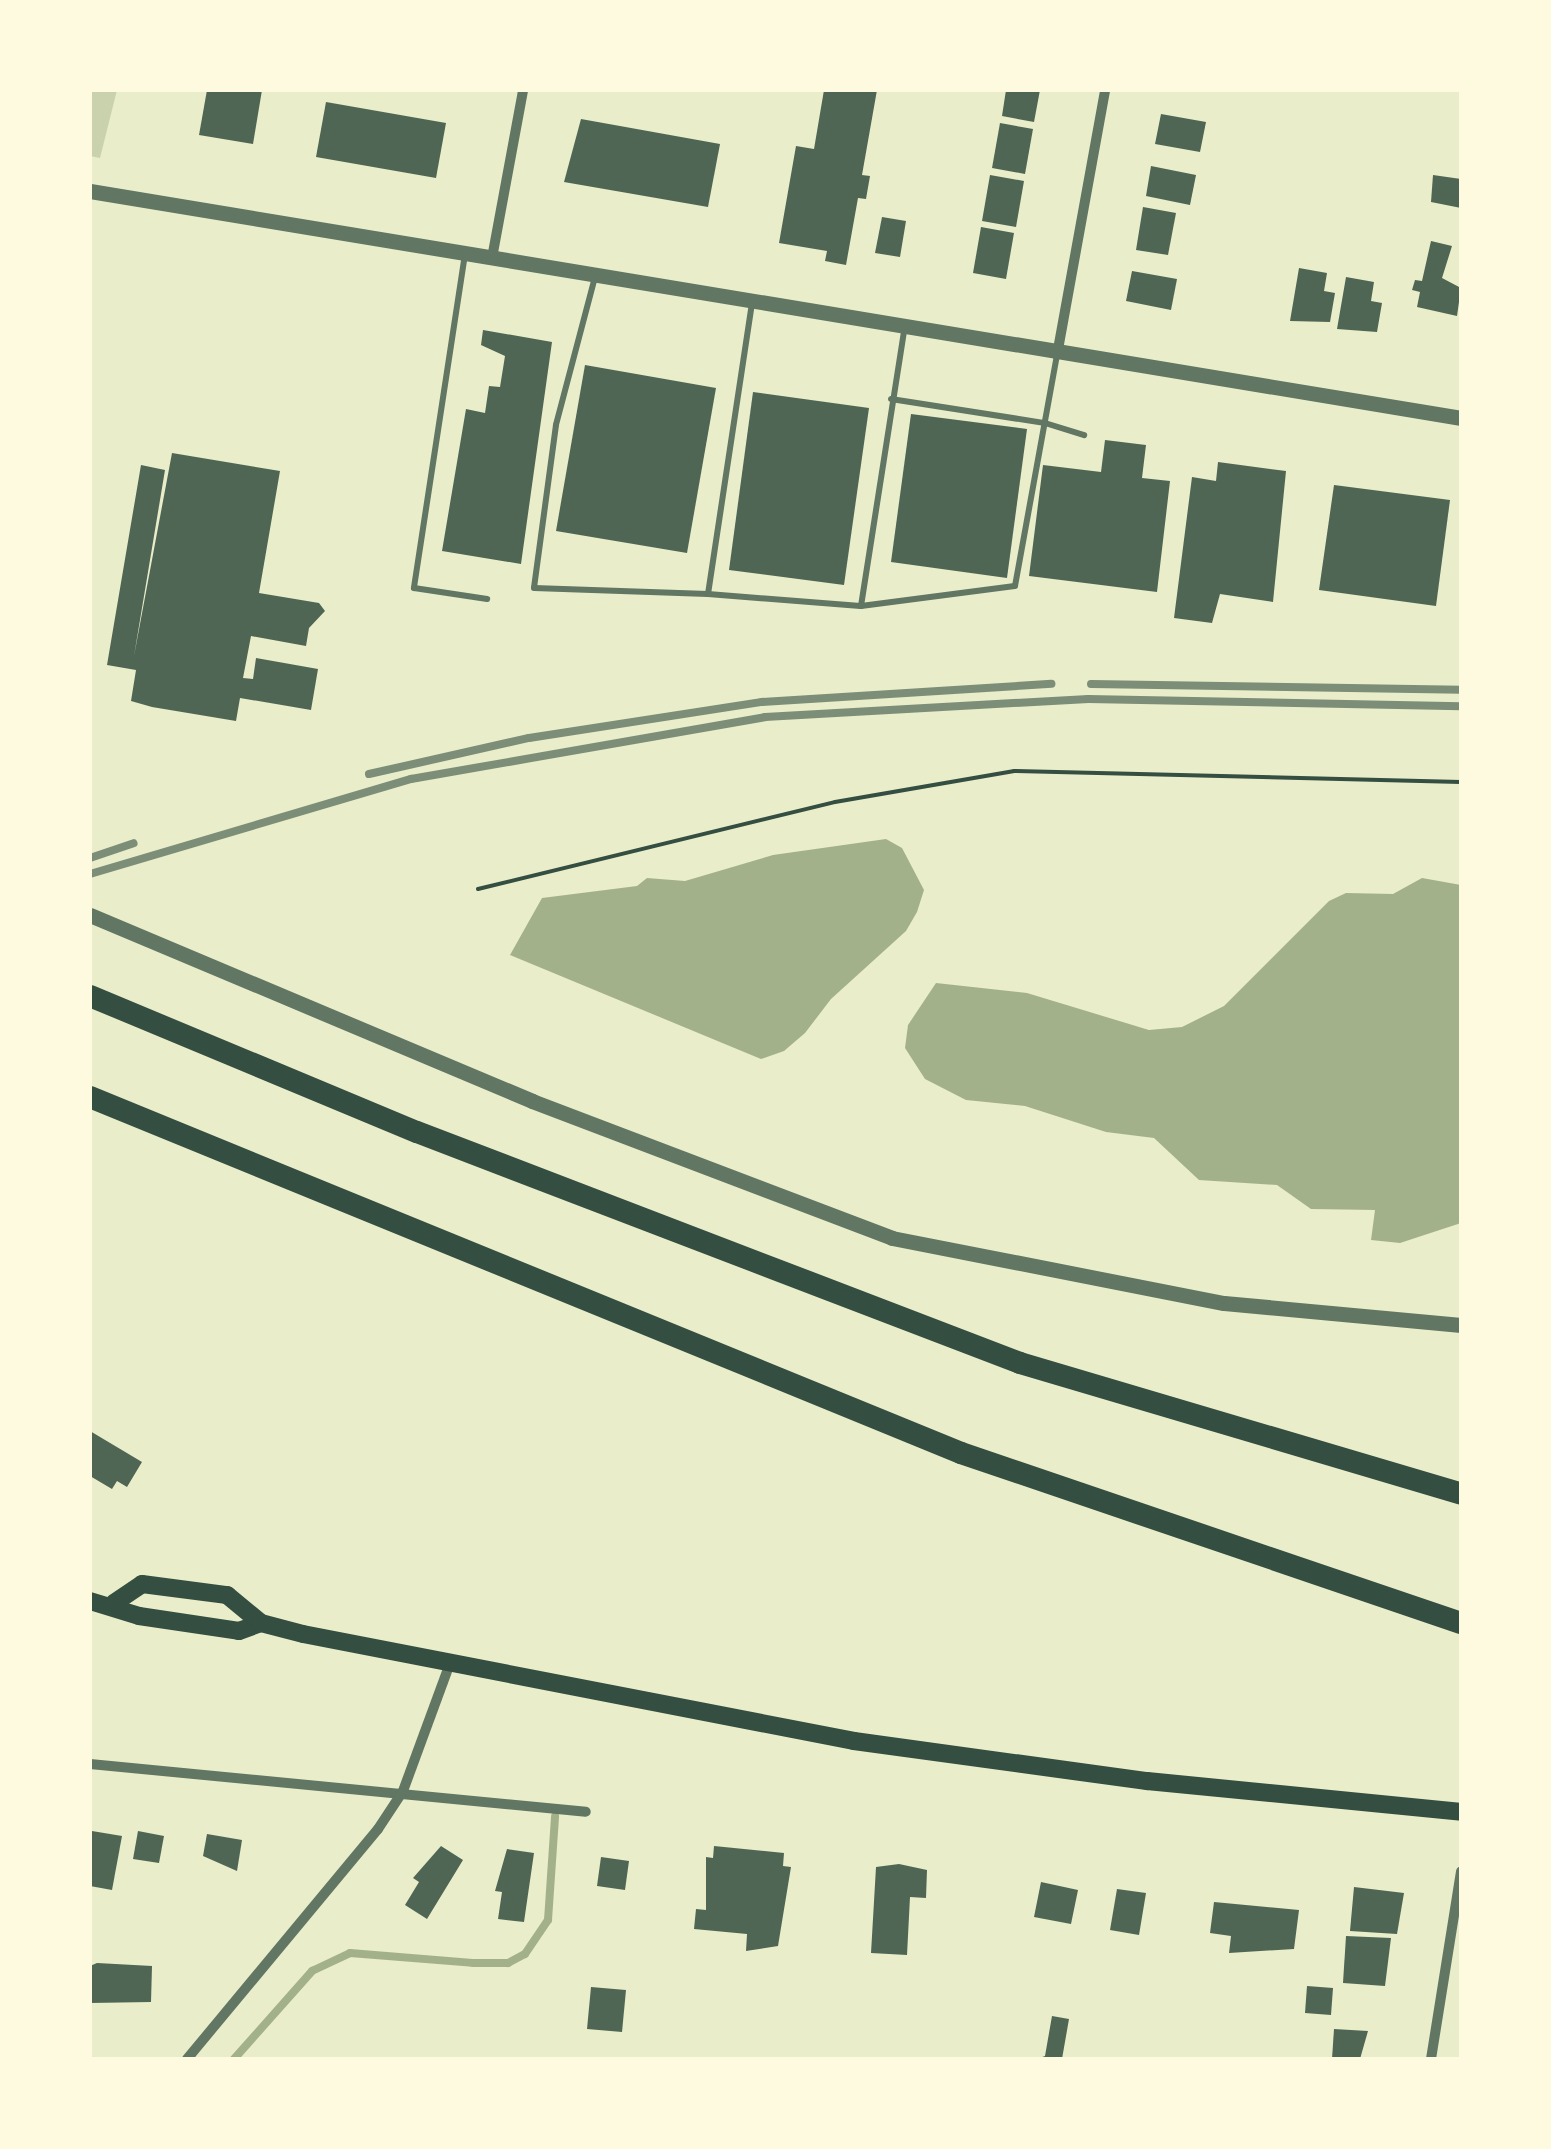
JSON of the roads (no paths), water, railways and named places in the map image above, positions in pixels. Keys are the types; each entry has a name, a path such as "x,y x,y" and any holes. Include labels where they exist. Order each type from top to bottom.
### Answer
{"highway":[{"path":"90,996 435,1139 1020,1364 1461,1494"},
{"path":"90,1098 961,1454 1461,1624"}],"main road":[{"path":"114,1604 142,1584 227,1595 261,1624 930,1754 1461,1812"},
{"path":"90,1601 114,1604 139,1616 239,1631 261,1624"}],"street":[{"path":"492,258 523,90"},
{"path":"1057,356 1105,90"},
{"path":"90,191 1057,356 1461,418"},
{"path":"90,915 532,1101 892,1238 1224,1303 1461,1325"},
{"path":"187,2059 403,1790 450,1663"},
{"path":"90,1764 403,1790 586,1812"},
{"path":"1431,2059 1461,1871"}],"lane":[{"path":"466,253 414,588 487,599"},
{"path":"596,276 556,425 534,588 708,594 861,606 1015,586 1057,356"},
{"path":"708,594 752,303"},
{"path":"861,606 904,330"},
{"path":"891,399 1045,423 1084,436"}],"waterway":[{"path":"234,2059 312,1971 350,1953 473,1963 508,1963 525,1954 548,1920 555,1816"}],"railway":[{"path":"369,774 529,738 762,702 1051,684"},
{"path":"1091,684 1461,690"},
{"path":"90,874 411,779 765,717 1088,699 1461,706"},
{"path":"90,858 134,843"}]}
